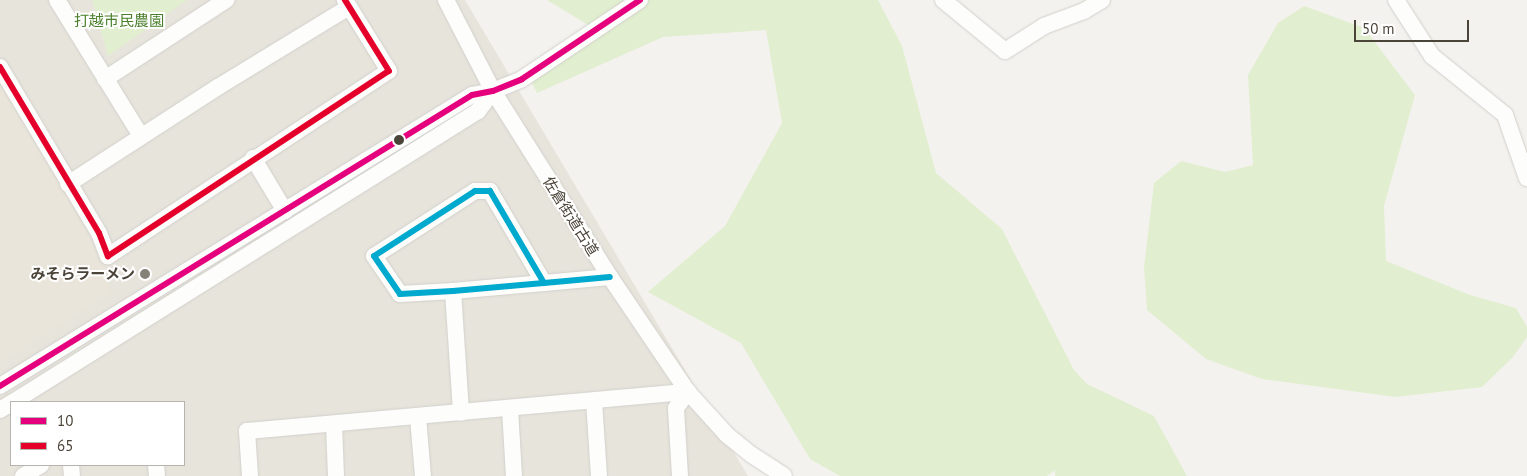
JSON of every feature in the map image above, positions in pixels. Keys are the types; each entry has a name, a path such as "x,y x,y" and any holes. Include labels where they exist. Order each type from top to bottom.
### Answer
{"street":[{"path":"57,0 141,136"},
{"path":"105,79 226,0"},
{"name":"佐倉街道古道","path":"446,0 493,90 610,277 688,392 727,435 752,455 784,476"},
{"path":"0,386 472,95 493,90 522,79 640,0"},
{"path":"943,0 1004,51 1044,26 1084,11 1102,0"},
{"path":"1396,0 1432,56 1505,115 1527,178"},
{"path":"0,68 68,184 99,233 108,256 253,158 390,71 347,3 68,184"},
{"path":"15,401 478,111 493,90"},
{"path":"253,158 285,210"},
{"path":"544,283 490,191 475,191 374,256 400,294 453,291 544,283 610,277"},
{"path":"453,291 461,413"},
{"path":"250,476 247,431 688,392"},
{"path":"680,476 676,408 688,392"},
{"path":"594,401 599,476"},
{"path":"510,409 514,476"},
{"path":"418,417 423,476"},
{"path":"334,424 336,476"},
{"path":"23,476 39,466"}],"shaded area":[{"path":"0,0 465,0 748,476 0,476"},
{"path":"0,84 89,236 111,292 0,364"}],"green space":[{"name":"打越市民農園","path":"92,0 187,0 108,56"},
{"path":"547,0 878,0 902,46 936,173 1002,229 1074,370 1087,384 1154,416 1187,476 1055,476 1055,470 1047,476 840,476 810,459 741,343 648,292 725,226 782,123 766,30 663,37 537,93 529,76 598,31"},
{"path":"1304,6 1364,28 1415,95 1384,206 1386,261 1470,295 1516,308 1527,327 1527,337 1513,357 1482,387 1395,397 1262,379 1206,359 1147,310 1144,267 1154,183 1181,161 1225,172 1253,165 1248,75 1278,23"}],"transit line":[{"name":"65","path":"0,67 99,233 108,256 389,71 345,0"},
{"name":"10","path":"0,386 472,95 493,91 522,79 640,0"},
{"path":"544,283 490,191 475,191 374,256 400,294 453,291 544,283 610,277"}],"place":[{"name":"みそらラーメン","path":"145,274"}]}
